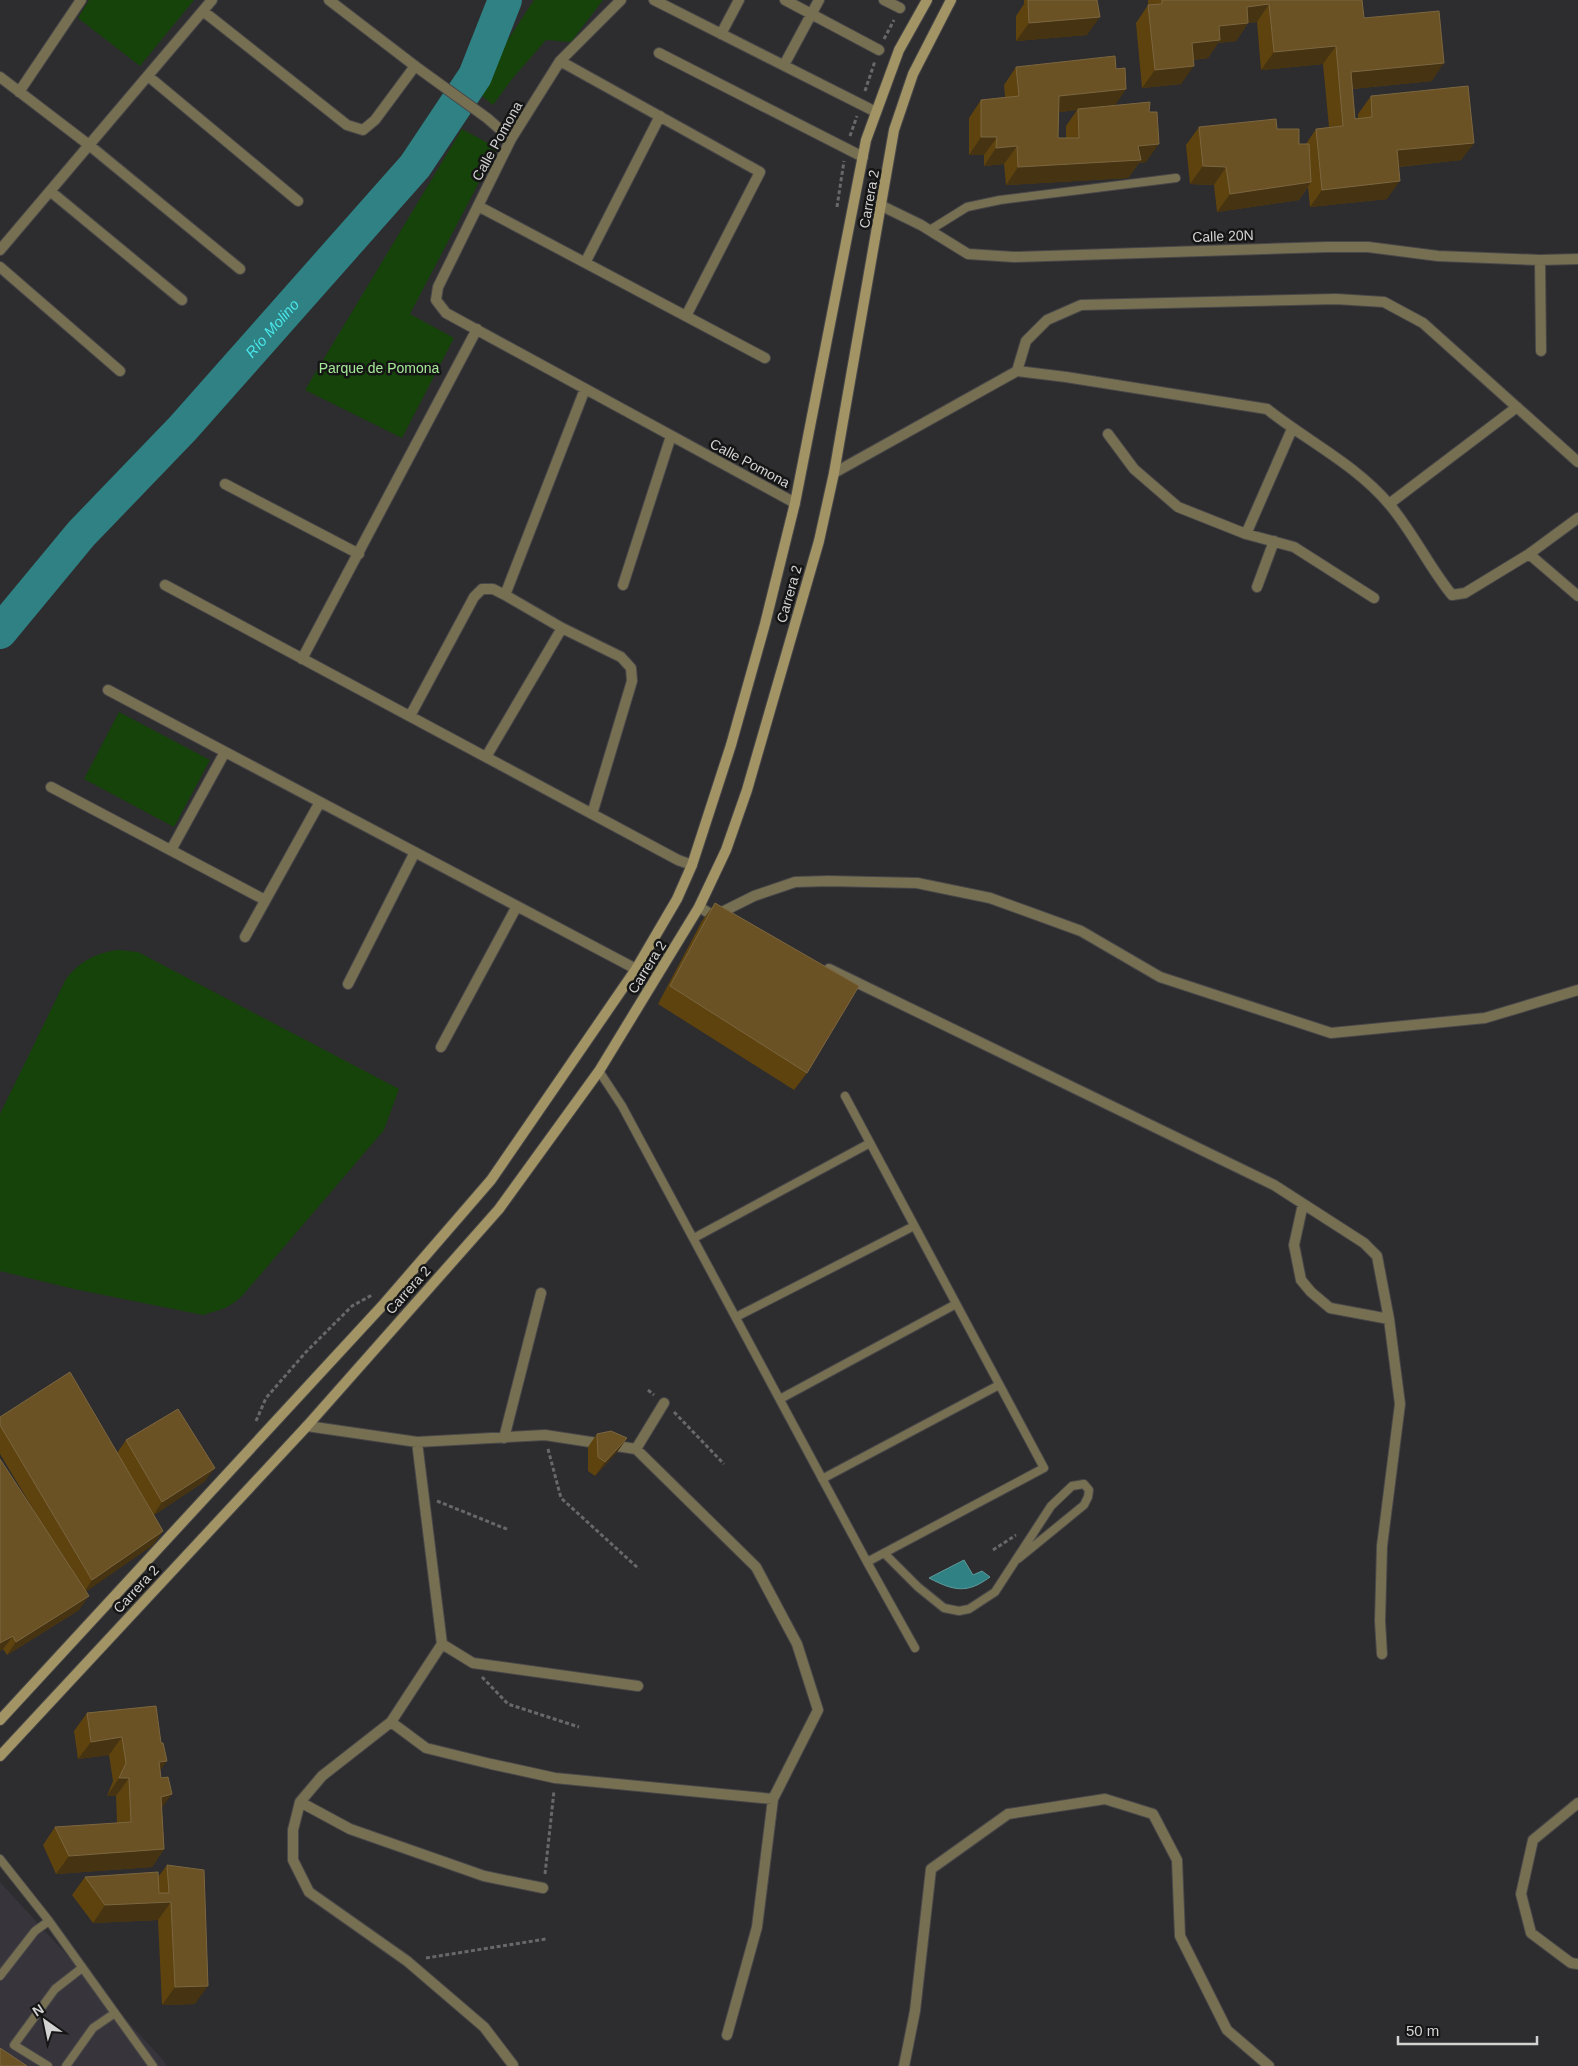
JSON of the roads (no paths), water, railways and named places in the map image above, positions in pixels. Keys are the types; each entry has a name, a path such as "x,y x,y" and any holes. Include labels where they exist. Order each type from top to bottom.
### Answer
{"main road":[{"name":"Carrera 2","path":"0,1720 382,1306 491,1180 636,969 677,899 692,865 731,745 765,624 795,503 866,140 899,50 927,0"},
{"name":"Carrera 2","path":"0,1756 307,1426 499,1209 599,1070 699,907 726,850 747,790 819,541 834,473 894,130 913,74 951,0"}],"street":[{"path":"20,92 81,0"},
{"path":"0,250 212,0"},
{"path":"329,0 487,118 511,139"},
{"name":"Calle Pomona","path":"621,0 560,60 511,139 438,286 436,300 446,313 795,503"},
{"path":"654,0 876,112"},
{"path":"721,34 739,0"},
{"path":"786,0 879,50"},
{"path":"784,66 819,0"},
{"path":"884,0 900,8"},
{"path":"203,11 347,125 363,130 375,120 415,66"},
{"path":"659,53 863,157"},
{"path":"560,60 760,172 686,316"},
{"path":"148,76 298,200"},
{"path":"0,77 89,145 240,268"},
{"path":"586,261 660,116"},
{"path":"50,191 182,300"},
{"path":"478,206 586,261 765,358"},
{"name":"Calle 20N","path":"882,206 930,230 968,254 1014,257 1368,247 1438,256 1540,260 1578,258"},
{"path":"1540,260 1541,351"},
{"path":"0,267 120,371"},
{"path":"1018,371 1026,341 1047,320 1081,305 1336,298 1384,302 1423,323 1578,462"},
{"path":"302,659 477,330"},
{"path":"834,473 1018,371 1267,409 1292,429 1342,460 1389,504 1452,595 1465,593 1529,554 1578,518"},
{"path":"506,595 585,389"},
{"path":"1389,504 1517,407"},
{"path":"1246,534 1292,429"},
{"path":"1108,434 1134,468 1178,507 1246,534 1294,547 1374,598"},
{"path":"623,585 672,436"},
{"path":"225,484 359,554"},
{"path":"1257,587 1274,541"},
{"path":"1529,554 1578,596"},
{"path":"165,586 592,814 692,865"},
{"path":"410,716 474,597 482,589 493,589 506,595 562,628 621,658 631,668 632,681 592,814"},
{"path":"486,757 562,628"},
{"path":"108,690 636,969"},
{"path":"171,850 226,752"},
{"path":"51,786 265,900"},
{"path":"245,937 320,802"},
{"path":"348,984 415,852"},
{"path":"714,916 754,896 795,882 917,883 990,898 1081,932 1160,977 1331,1033 1485,1018 1578,990"},
{"path":"441,1047 517,906"},
{"path":"699,907 729,923"},
{"path":"816,963 1274,1185 1364,1243 1377,1256 1389,1319 1400,1404 1382,1546 1380,1620 1382,1654"},
{"path":"1302,1204 1294,1245 1301,1280 1311,1292 1330,1308 1389,1319"},
{"path":"504,1438 541,1294"},
{"path":"636,1450 664,1403"},
{"path":"307,1426 418,1442 545,1435 636,1450 756,1567 797,1644 818,1710 773,1799 757,1927 727,2035"},
{"path":"418,1442 442,1644 391,1722 322,1776 300,1802 292,1830 293,1860 308,1892 407,1961 484,2027 513,2066"},
{"path":"442,1644 473,1662 638,1686"},
{"path":"391,1722 426,1748 555,1778 773,1799"},
{"path":"904,2066 915,2011 931,1869 1008,1814 1105,1799 1153,1814 1177,1860 1180,1936 1227,2030 1269,2066"},
{"path":"300,1802 350,1829 484,1876 543,1888"},
{"path":"1578,1803 1533,1840 1521,1894 1531,1933 1571,1963 1578,1964"}],"lane":[{"path":"930,230 966,207 1000,200 1176,178"},
{"path":"599,1070 622,1106 915,1648"},
{"path":"845,1096 1044,1468 867,1562"},
{"path":"694,1238 870,1143"},
{"path":"736,1317 914,1226"},
{"path":"780,1399 956,1304"},
{"path":"822,1479 999,1385"},
{"path":"884,1553 924,1592 944,1608 959,1611 969,1608 995,1592 1018,1559 1040,1520 1051,1506 1072,1486 1084,1484 1089,1490 1084,1505 1018,1559"},
{"path":"0,1859 49,1921 153,2066"},
{"path":"0,1976 36,1931 49,1921"},
{"path":"48,2066 14,2044 55,1989 82,1968"},
{"path":"66,2066 92,2028 115,2013"}],"water":[{"path":"964,1560 973,1575 982,1571 990,1577 974,1586 960,1589 946,1586 929,1578"}],"waterway":[{"name":"Río Molino","path":"0,632 81,534 183,428 415,166 475,76 505,0"}],"park label":[{"name":"Parque de Pomona","path":"379,368"}]}
